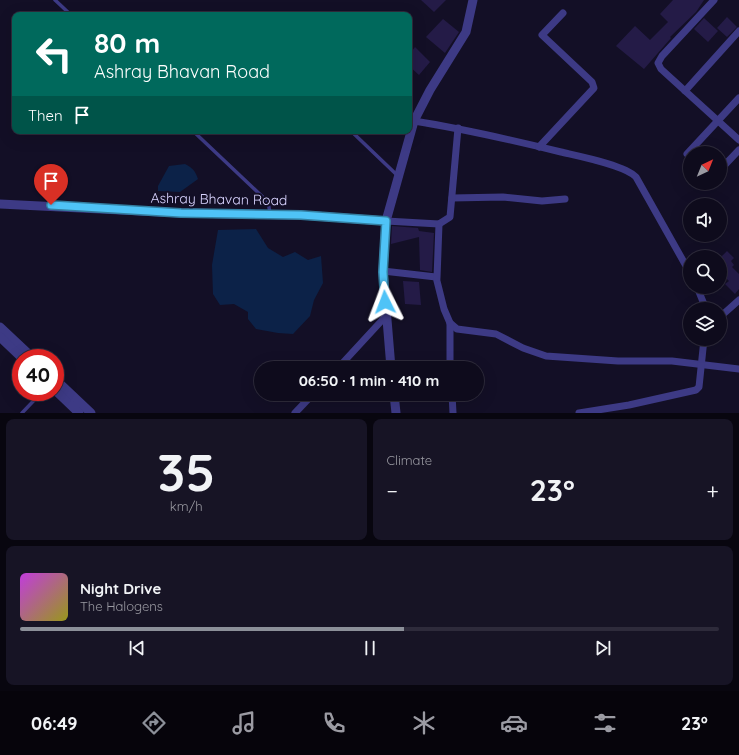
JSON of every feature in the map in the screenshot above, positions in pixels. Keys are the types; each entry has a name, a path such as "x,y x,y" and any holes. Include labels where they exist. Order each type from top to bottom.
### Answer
{"street":[{"path":"412,128 414,121 430,90 466,32 473,0"},
{"path":"714,0 659,60 658,63 661,69 739,140"},
{"path":"539,147 594,88 592,82 542,35 563,13"},
{"path":"685,91 739,31"},
{"path":"694,146 739,98"},
{"path":"414,121 458,128 597,161 633,175 683,258"},
{"path":"386,221 439,224 450,216 458,128"},
{"path":"390,361 385,317 383,272 386,221 410,134"},
{"path":"727,163 739,150"},
{"path":"452,198 503,197 542,201 565,199"},
{"name":"Ashray Bhavan Road","path":"0,204 51,205 181,213 270,214 386,221"},
{"path":"439,224 437,278 444,309 450,323 450,361"},
{"path":"383,272 437,278"},
{"path":"727,311 739,300"},
{"path":"344,361 385,317"},
{"path":"450,323 457,329 496,334 522,348 546,356 618,361 672,361 739,369"},
{"path":"0,327 23,349"},
{"path":"0,337 13,349"},
{"path":"579,413 696,390 699,387 703,346"},
{"path":"64,388 91,413"},
{"path":"64,399 79,413"},
{"path":"295,413 306,401"},
{"path":"395,401 396,413"},
{"path":"452,401 453,413"}],"lane":[{"path":"55,0 68,12"},
{"path":"196,134 268,202 270,214"},
{"path":"354,134 399,176"},
{"path":"22,413 33,401"}],"water":[{"path":"185,164 193,170 198,179 180,192 158,191 158,186 169,166"},
{"path":"256,229 268,248 283,257 295,252 308,260 321,256 323,283 314,300 310,316 293,334 256,329 248,319 248,312 234,304 220,305 213,294 212,265 218,230"}],"building":[{"path":"421,0 446,0 434,12"},
{"path":"673,0 704,0 696,12 670,37 671,38 644,69 616,46 635,26 650,40 668,22 660,14"},
{"path":"727,17 737,27 727,37 717,28"},
{"path":"704,18 718,31 708,42 694,29"},
{"path":"443,19 459,32 445,53 426,37"},
{"path":"415,47 430,62 419,75 412,69 412,51"},
{"path":"392,226 418,228 419,231 434,233 432,272 420,270 419,237 391,244"},
{"path":"727,251 734,258 731,261 734,265 732,267 739,274 739,289 735,294 727,286 727,282 729,281 727,279"},
{"path":"403,281 419,282 421,305 405,304"}],"route":[{"path":"51,205 181,213 301,215 386,221 383,272 385,302"}]}
